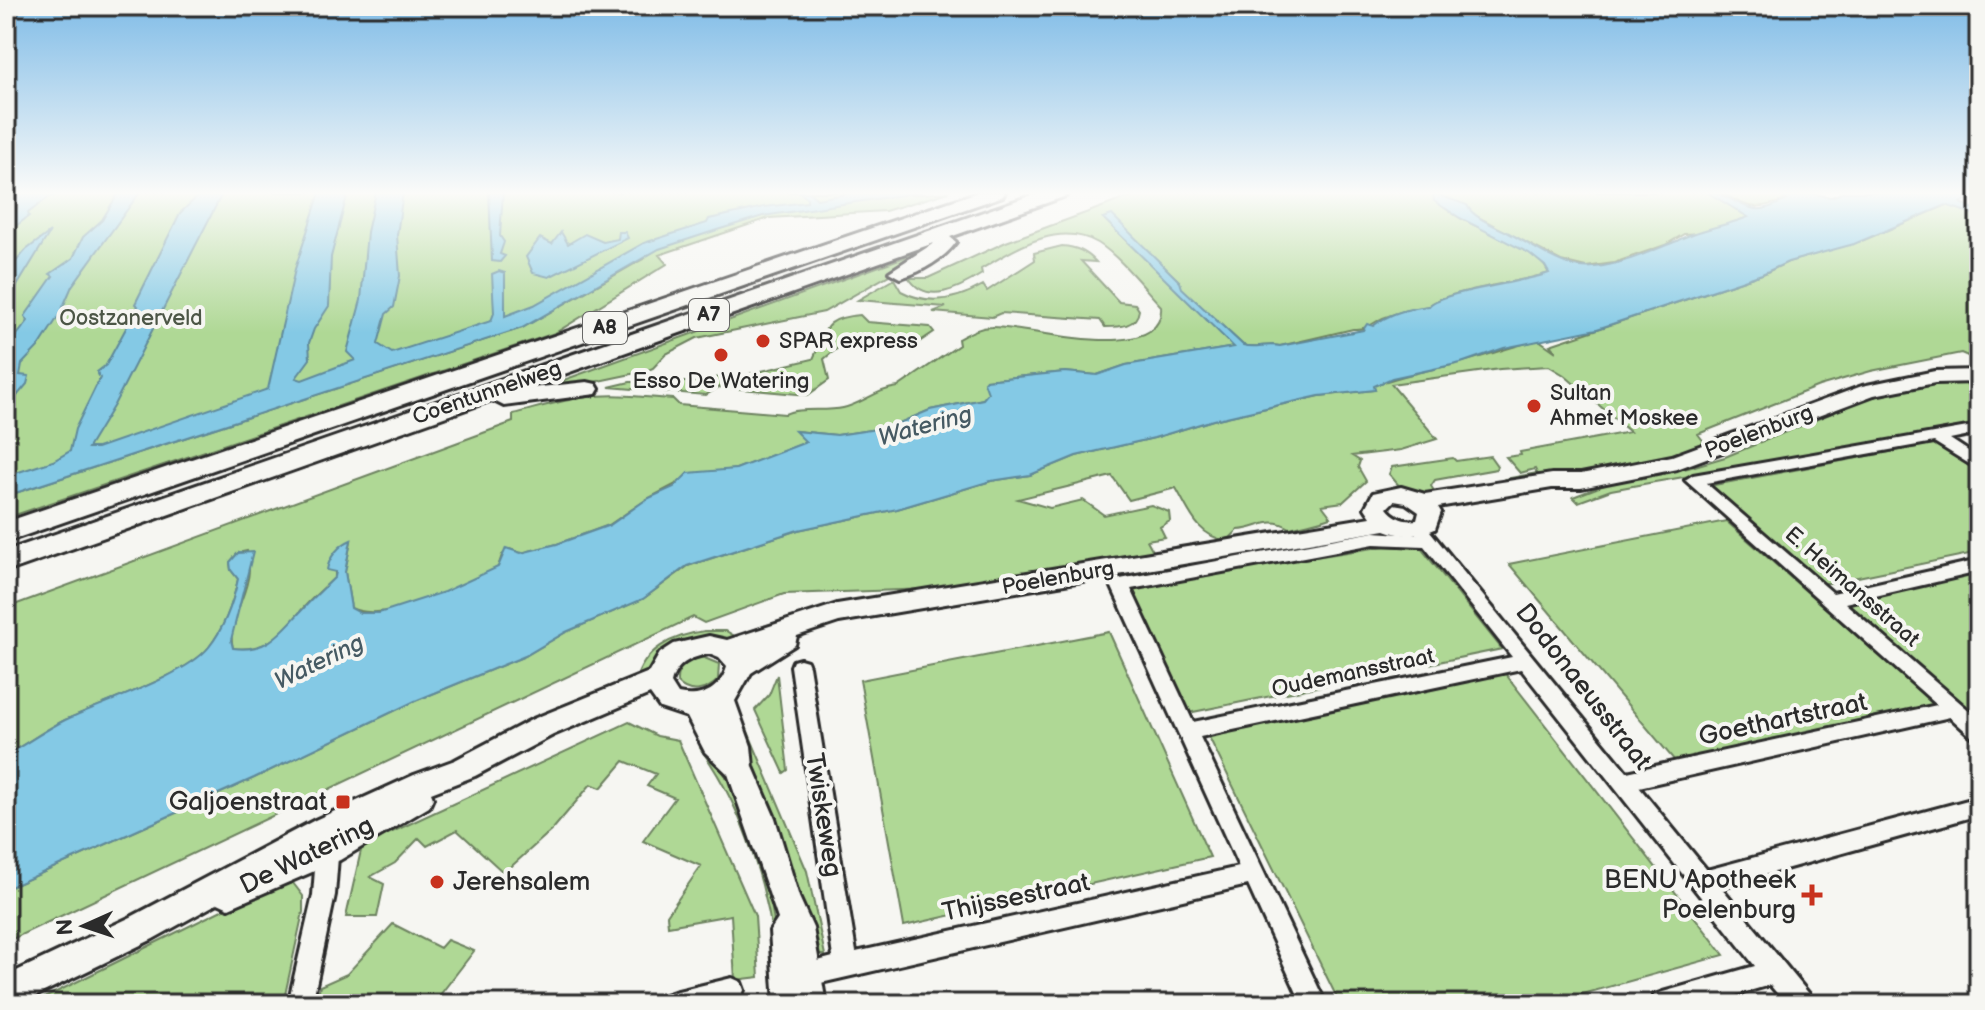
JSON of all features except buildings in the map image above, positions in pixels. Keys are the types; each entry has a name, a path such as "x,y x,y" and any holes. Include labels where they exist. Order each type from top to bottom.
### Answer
{"highway":[{"name":"Coentunnelweg","path":"6,532 859,239"},
{"name":"Coentunnelweg","path":"6,562 925,239"},
{"path":"900,272 938,251 949,239"},
{"name":"A8","path":"213,462 299,421 571,328 657,295"},
{"path":"456,404 587,389"}],"street":[{"name":"Poelenburg","path":"1189,731 1120,585 1374,538 1425,521 1562,490 1581,481 1677,462 1869,390 1979,365"},
{"name":"Poelenburg","path":"1935,377 1979,376"},
{"name":"Poelenburg","path":"1693,480 1979,429"},
{"path":"1937,437 1979,465"},
{"name":"E. Heimansstraat","path":"1693,480 1979,731"},
{"path":"1394,494 1425,521 1402,528 1382,515 1381,498 1394,494"},
{"name":"Poelenburg","path":"733,658 778,645 801,626 837,613 1083,574 1316,532 1382,515"},
{"name":"Dodonaeusstraat","path":"1425,521 1527,661 1801,1004"},
{"path":"1830,600 1979,566"},
{"path":"709,645 733,658 732,689 721,698 695,707 675,704 660,687 671,658 689,648 709,645"},
{"name":"Oudemansstraat","path":"1189,731 1527,661"},
{"name":"Twiskeweg","path":"800,666 846,964"},
{"name":"De Watering","path":"6,993 142,928 176,917 515,744 660,687"},
{"path":"721,698 737,746 739,767 760,818 784,897 799,990"},
{"path":"695,707 715,744 739,767"},
{"name":"Goethartstraat","path":"1622,782 1954,709"},
{"path":"1189,731 1314,1004"},
{"path":"1704,881 1979,806"},
{"path":"300,1004 324,895 327,840"},
{"name":"Thijssestraat","path":"799,990 846,964 1254,874"},
{"path":"1663,1004 1774,972"},
{"path":"674,1004 732,990"}],"green space":[{"name":"Oostzanerveld","path":"6,239 706,239 659,255 667,264 555,333 6,518 6,496 522,328 645,258 585,290 6,489"},
{"path":"1040,239 1008,253 981,269 982,274 944,292 925,291 909,278 928,278 1006,242"},
{"path":"1088,239 1125,239 1235,347 1126,365 1097,375 1065,372 986,380 989,393 983,399 930,410 890,427 837,435 797,431 807,442 736,469 695,474 647,499 609,525 557,544 521,553 510,549 502,555 498,567 484,575 404,607 365,612 351,608 345,572 351,541 335,554 335,577 285,629 262,645 244,649 233,648 232,638 232,628 249,571 247,551 238,553 230,562 231,570 238,579 228,614 215,639 198,658 142,688 65,720 6,755 6,608 513,422 513,414 559,402 618,395 673,399 679,405 785,414 836,409 898,387 959,345 958,339 983,328 1009,328 1091,339 1118,340 1141,335 1157,325 1161,306 1098,243"},
{"path":"1136,239 1506,239 1533,255 1549,273 1466,291 1429,306 1389,316 1370,326 1280,346 1243,345 1181,288 1180,282"},
{"path":"1520,239 1675,239 1614,263 1586,267 1561,261"},
{"path":"1972,239 1979,242 1979,252 1975,253 1979,255 1979,361 1961,353 1871,371 1819,386 1698,434 1708,447 1590,473 1510,483 1505,479 1537,473 1535,469 1520,473 1506,457 1630,432 1564,375 1549,366 1500,369 1391,384 1437,439 1401,450 1352,456 1360,461 1358,467 1366,481 1343,502 1322,505 1331,517 1290,528 1276,523 1238,530 1227,541 1201,528 1176,488 1129,500 1112,476 1018,499 1050,508 1083,500 1104,515 1151,505 1169,512 1170,521 1160,527 1165,537 1147,540 1159,562 989,587 784,594 704,623 693,617 6,942 6,889 254,778 415,701 525,656 566,632 643,599 688,566 798,530 897,509 991,481 1030,475 1076,456 1154,438 1213,420 1320,396 1375,390 1373,386 1394,378 1539,340 1556,352 1550,345 1765,273 1788,262 1864,240"},
{"path":"1062,246 1080,250 1096,262 1081,261 1119,302 1135,304 1139,310 1135,320 1126,325 1105,327 1100,320 1001,313 992,317 933,312 946,307 858,300 894,279 901,291 932,300 953,297 983,285 987,291 1035,260 1034,253"},
{"path":"927,249 931,251 824,312 697,338 666,354 646,371 551,391 547,386"},
{"path":"860,315 867,322 930,327 934,332 907,350 873,337 864,336 847,342 824,359 829,380 808,395 719,387 706,395 609,387 630,382 694,382 720,377 732,382 751,379 749,374 813,359 827,327 838,319"},
{"path":"1979,378 1979,426 1611,490 1578,502 1573,497 1612,482 1688,468 1725,457 1871,397 1948,381"},
{"path":"1937,443 1979,472 1979,552 1829,583 1820,583 1709,486"},
{"path":"1490,456 1496,469 1435,480 1431,486 1437,496 1401,488 1389,474 1392,467"},
{"path":"1726,521 1937,706 1680,767 1509,564"},
{"path":"1386,546 1421,548 1502,649 1188,713 1129,586"},
{"path":"1979,572 1979,722 1843,601"},
{"path":"726,631 745,642 721,641 649,673 635,683 645,662 661,646 681,636"},
{"path":"1109,632 1210,857 904,926 860,680"},
{"path":"702,657 719,664 718,680 698,690 687,689 677,682 681,668"},
{"path":"1504,672 1724,955 1547,1004 1340,1004 1208,735"},
{"path":"777,675 788,770 784,773 755,710 769,695"},
{"path":"629,722 657,736 678,740 755,916 759,977 735,980 731,915 668,926 667,915 701,866 643,841 675,798 647,786 656,774 624,761 601,788 591,784 553,829 504,873 457,830 427,846 419,838 395,863 370,877 384,884 377,917 346,917 362,846"},
{"path":"746,727 807,871 825,955 813,955 747,761 739,730"},
{"path":"702,745 735,792 758,851 772,913 778,970 768,912 753,854 730,799 700,748"},
{"path":"293,883 303,896 303,912 283,1004 32,1004 264,889"},
{"path":"393,924 440,948 447,940 474,951 433,1004 316,1004 320,986 347,974"}],"water":[{"path":"40,239 46,239 6,304 6,273"},
{"path":"82,239 106,239 72,286 60,314 40,345 22,364 20,375 29,376 27,384 6,409 6,349 28,321 25,316 53,276 50,274 73,258"},
{"path":"167,239 199,239 114,405 88,448 97,448 268,389 305,239 336,239 331,257 329,306 314,329 309,343 310,359 296,378 302,380 355,360 347,352 361,300 366,239 397,239 400,276 394,307 386,314 378,344 392,353 491,321 494,313 492,274 499,271 505,273 505,316 534,305 644,243 656,239 690,239 659,249 522,328 6,496 6,476 53,461 70,451 75,429 100,378 97,372 106,365 138,306 135,304"},
{"path":"491,239 502,239 500,254 505,256 500,262 492,261"},
{"path":"539,239 552,244 556,239 565,239 568,244 576,239 603,242 626,239 549,277 533,273 526,257"},
{"name":"Watering","path":"1124,239 1136,239 1180,282 1182,288 1243,345 1252,346 1280,346 1363,330 1367,324 1373,326 1392,315 1429,306 1450,296 1549,273 1529,253 1502,239 1520,239 1557,260 1586,267 1627,260 1677,241 1865,239 1788,262 1762,274 1597,329 1504,348 1461,363 1392,378 1374,386 1375,390 1319,396 1213,420 1154,438 1076,456 1030,475 991,481 897,509 798,530 687,566 643,599 566,632 525,656 415,701 254,778 6,889 6,755 65,720 142,688 198,658 214,640 227,615 238,579 231,570 230,562 238,553 253,552 231,640 233,648 245,649 265,644 288,626 335,577 336,572 327,570 332,556 351,540 345,572 351,608 360,613 379,613 444,592 498,567 506,548 521,553 610,525 647,499 674,487 688,473 736,469 806,442 795,431 837,435 890,427 930,410 983,399 988,393 986,380 1065,372 1097,375 1126,365 1234,347"}],"place":[{"name":"SPAR express","path":"763,341"},
{"name":"Esso De Watering","path":"721,355"},
{"name":"Sultan Ahmet Moskee","path":"1534,406"},
{"name":"Galjoenstraat","path":"343,802"},
{"name":"Jerehsalem","path":"437,882"},
{"name":"BENU Apotheek Poelenburg","path":"1812,895"}]}
